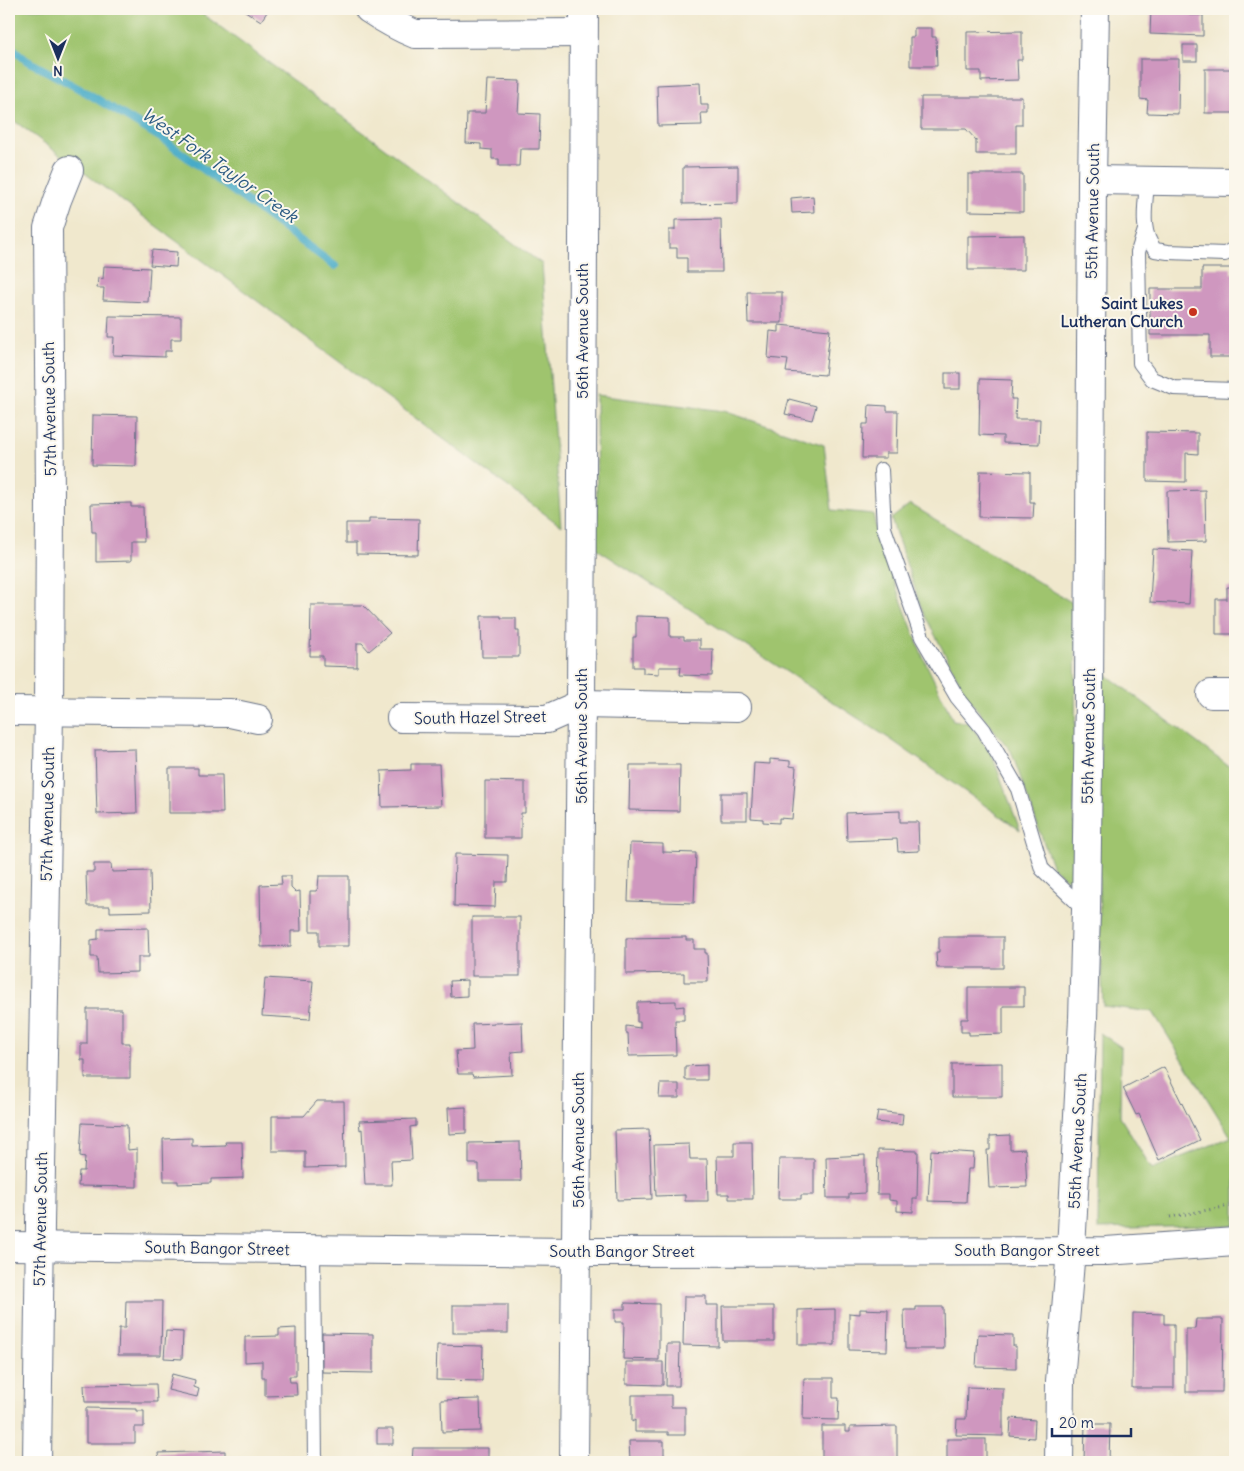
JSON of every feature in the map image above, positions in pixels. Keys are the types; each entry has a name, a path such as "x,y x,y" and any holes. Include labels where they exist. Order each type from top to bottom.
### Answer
{"street":[{"path":"370,9 399,28 415,34 584,21"},
{"name":"55th Avenue South","path":"1059,1462 1060,1381 1071,1250 1086,910 1095,9"},
{"name":"56th Avenue South","path":"574,1462 581,704 584,21"},
{"name":"57th Avenue South","path":"37,1462 49,712 48,228 69,170"},
{"path":"1092,180 1235,182"},
{"name":"South Hazel Street","path":"401,718 547,720 581,704 737,707"},
{"path":"9,711 230,713 258,719"},
{"name":"South Bangor Street","path":"9,1246 577,1252 1106,1250 1235,1242"}],"lane":[{"path":"1147,181 1145,230 1138,252 1140,363 1152,379 1174,388 1235,390"},
{"path":"1145,230 1149,242 1155,250 1225,254 1235,248"},
{"path":"881,470 884,528 922,637 957,697 984,730 1018,788 1042,869 1086,910"},
{"path":"313,1249 315,1462"}],"path":[{"path":"1164,1218 1235,1205"}],"green space":[{"path":"9,9 196,9 542,264 561,526 9,117"},
{"path":"596,395 724,411 824,445 832,510 873,514 879,542 923,657 953,720 969,723 992,755 1020,830 890,739 597,549"},
{"path":"910,504 1076,605 1074,885 1053,868 1011,751 968,698 923,612 891,519"},
{"path":"1096,667 1235,771 1235,1225 1098,1229 1100,1033 1121,1047 1120,1117 1152,1169 1231,1137 1153,1012 1103,1006 1099,893"}],"building":[{"path":"242,9 269,9 261,21"},
{"path":"1151,9 1189,9 1189,15 1203,15 1203,36 1150,34"},
{"path":"914,28 932,28 932,37 936,37 937,66 910,66 910,37 914,37"},
{"path":"1022,31 1022,60 1017,60 1018,80 981,81 981,71 967,71 967,32"},
{"path":"1183,45 1197,45 1197,61 1183,61"},
{"path":"1140,59 1179,59 1178,114 1147,113 1148,100 1140,99"},
{"path":"1205,69 1235,69 1235,113 1205,113"},
{"path":"487,80 520,81 518,113 540,114 539,149 520,149 519,166 499,166 499,159 492,159 492,150 481,149 481,144 466,143 467,113 485,113"},
{"path":"700,83 701,105 708,105 708,113 701,113 702,125 658,126 657,85"},
{"path":"921,97 1022,97 1022,125 1016,125 1016,154 976,154 976,140 966,129 921,129"},
{"path":"738,166 738,203 683,204 683,167"},
{"path":"968,174 1023,174 1023,212 968,211"},
{"path":"813,196 814,212 792,213 791,198"},
{"path":"721,219 722,272 687,272 687,258 677,258 677,248 669,248 669,230 675,230 675,220"},
{"path":"1024,235 1024,270 968,270 968,236"},
{"path":"152,250 177,252 176,267 150,265"},
{"path":"104,266 150,268 148,302 103,300 104,288 97,288 98,278 103,279"},
{"name":"Saint Lukes Lutheran Church","path":"1202,268 1231,268 1231,273 1235,273 1235,357 1210,357 1210,335 1150,335 1150,289 1202,289"},
{"path":"747,292 782,292 782,323 748,323"},
{"path":"109,316 181,317 181,339 171,339 171,351 165,351 165,357 113,355 114,337 108,337"},
{"path":"779,325 830,330 825,375 786,372 788,360 768,358 770,331 779,332"},
{"path":"945,373 960,373 960,389 945,389"},
{"path":"980,379 1012,380 1011,399 1016,399 1015,419 1040,419 1039,444 1003,443 1003,436 979,435"},
{"path":"789,399 816,406 812,420 785,414"},
{"path":"869,405 887,406 887,411 898,411 897,453 886,453 886,458 862,458 863,424 868,424"},
{"path":"93,415 137,416 136,466 92,465"},
{"path":"1147,432 1198,433 1198,454 1186,453 1186,482 1147,481"},
{"path":"980,471 1030,472 1030,502 1034,502 1033,518 979,517"},
{"path":"1205,490 1206,541 1168,542 1167,491"},
{"path":"131,503 131,507 143,507 144,542 131,542 131,561 96,562 96,532 92,532 91,504"},
{"path":"369,518 419,519 418,555 356,554 356,543 346,543 346,523 369,523"},
{"path":"1153,549 1192,551 1189,604 1150,602"},
{"path":"1227,587 1235,587 1235,634 1216,634 1216,599 1227,599"},
{"path":"311,605 363,605 390,633 369,651 362,643 357,643 357,667 323,666 323,656 310,656"},
{"path":"481,616 516,618 516,631 519,631 519,657 482,657"},
{"path":"636,616 670,617 670,637 684,637 684,640 700,640 700,649 713,649 712,676 680,675 681,667 659,667 659,674 643,673 643,667 633,667 633,637 636,637"},
{"path":"135,749 137,813 97,814 95,750"},
{"path":"770,759 790,761 790,766 796,767 792,819 779,818 779,823 763,822 763,819 751,818 754,763 770,764"},
{"path":"411,764 439,764 441,806 382,807 381,771 411,770"},
{"path":"630,765 680,765 679,811 629,810"},
{"path":"169,768 198,768 198,775 222,775 223,813 169,813"},
{"path":"485,781 525,782 525,813 521,813 521,838 485,838"},
{"path":"721,793 747,793 747,820 721,820"},
{"path":"900,811 900,822 918,822 919,851 898,852 897,839 847,841 846,813"},
{"path":"630,843 663,844 663,852 696,853 694,903 628,901"},
{"path":"455,854 508,855 507,882 496,882 495,907 454,906"},
{"path":"94,864 111,864 112,872 150,871 151,911 110,912 110,906 87,906 86,872 94,872"},
{"path":"281,876 291,876 291,888 295,892 300,891 301,931 291,931 291,946 261,947 260,885 282,884"},
{"path":"319,876 349,876 349,946 319,946 319,931 310,931 310,891 316,891 318,888"},
{"path":"472,917 520,917 520,976 472,976"},
{"path":"148,928 149,957 138,957 138,972 98,973 97,957 91,957 91,940 98,939 98,929"},
{"path":"686,937 686,940 694,940 694,949 705,949 705,953 707,953 708,982 684,982 684,973 626,974 626,938"},
{"path":"939,937 1003,937 1003,968 937,968 936,952 939,952"},
{"path":"265,978 313,981 310,1019 262,1016"},
{"path":"467,980 467,996 451,997 450,981"},
{"path":"968,987 1024,987 1024,1006 1003,1006 1003,1034 969,1035 969,1032 961,1032 961,1019 968,1019"},
{"path":"676,1001 676,1007 684,1006 684,1020 675,1020 676,1055 629,1056 626,1026 640,1028 640,1022 637,1022 637,1002"},
{"path":"87,1009 122,1009 122,1043 130,1043 130,1078 85,1078 85,1060 81,1060 81,1044 87,1044"},
{"path":"522,1022 523,1051 511,1052 512,1075 473,1077 472,1074 458,1074 456,1051 473,1050 472,1024"},
{"path":"1002,1063 1002,1097 952,1097 952,1064"},
{"path":"707,1065 707,1080 685,1080 685,1066"},
{"path":"1164,1067 1200,1140 1159,1160 1139,1114 1136,1115 1123,1088"},
{"path":"660,1084 679,1084 679,1098 659,1098"},
{"path":"317,1101 344,1101 345,1167 305,1168 305,1151 272,1151 272,1116 304,1116"},
{"path":"466,1107 466,1133 449,1134 448,1108"},
{"path":"878,1111 903,1114 902,1125 876,1122"},
{"path":"416,1119 416,1126 410,1127 412,1160 391,1161 392,1185 365,1185 362,1129 360,1130 359,1121"},
{"path":"82,1123 127,1125 128,1150 137,1149 137,1187 78,1186 79,1171 84,1171 85,1157 80,1156"},
{"path":"649,1129 652,1199 617,1200 615,1130"},
{"path":"1010,1135 1010,1150 1025,1149 1027,1187 989,1188 987,1150 990,1150 990,1136"},
{"path":"192,1138 192,1146 226,1145 225,1142 242,1142 243,1178 211,1179 211,1183 178,1184 178,1181 164,1181 163,1139"},
{"path":"520,1142 521,1181 479,1181 479,1164 469,1164 469,1143"},
{"path":"734,1142 752,1142 753,1199 729,1199 729,1194 718,1194 717,1156 734,1156"},
{"path":"689,1144 690,1159 707,1159 708,1201 685,1201 685,1195 656,1196 654,1145"},
{"path":"878,1150 918,1151 917,1199 913,1199 913,1212 897,1211 897,1201 889,1200 889,1194 877,1194"},
{"path":"931,1150 974,1153 973,1169 968,1169 966,1202 928,1201"},
{"path":"865,1155 865,1193 849,1194 849,1198 827,1198 826,1157"},
{"path":"779,1159 814,1159 814,1195 801,1195 801,1199 778,1199"},
{"path":"684,1296 706,1296 706,1305 718,1305 718,1346 683,1345"},
{"path":"126,1301 162,1301 161,1355 118,1355 119,1328 125,1328"},
{"path":"625,1303 659,1304 659,1360 623,1359 624,1322 615,1322 615,1309 625,1309"},
{"path":"453,1305 508,1305 508,1333 453,1333"},
{"path":"722,1306 774,1306 774,1341 723,1341"},
{"path":"916,1307 943,1307 944,1349 905,1349 904,1310 916,1310"},
{"path":"835,1309 835,1345 798,1345 798,1310"},
{"path":"860,1309 888,1310 887,1351 849,1350 849,1313 860,1314"},
{"path":"1133,1313 1164,1314 1164,1324 1174,1324 1174,1388 1132,1388"},
{"path":"1196,1319 1223,1319 1222,1392 1186,1392 1186,1329 1195,1329"},
{"path":"296,1328 296,1376 289,1376 290,1382 296,1382 297,1395 265,1396 265,1377 262,1377 262,1361 245,1362 245,1337 279,1336 279,1329"},
{"path":"166,1331 183,1332 182,1359 164,1358"},
{"path":"322,1333 373,1334 373,1373 322,1372"},
{"path":"978,1334 1013,1335 1013,1346 1016,1346 1016,1368 976,1367"},
{"path":"667,1344 680,1344 679,1386 666,1386"},
{"path":"437,1345 483,1346 482,1381 436,1380"},
{"path":"626,1362 663,1362 663,1385 626,1384"},
{"path":"172,1374 195,1380 194,1387 199,1389 197,1397 168,1390"},
{"path":"804,1378 833,1378 833,1398 839,1398 838,1420 803,1419"},
{"path":"156,1384 157,1402 85,1402 84,1385"},
{"path":"967,1387 1003,1388 1003,1436 956,1435 957,1419 966,1419"},
{"path":"632,1395 671,1395 671,1407 685,1407 685,1435 668,1435 668,1432 635,1432 635,1420 632,1422"},
{"path":"480,1399 481,1431 442,1432 441,1400"},
{"path":"86,1408 136,1409 136,1411 144,1411 144,1427 135,1427 135,1443 86,1443"},
{"path":"1011,1418 1035,1420 1034,1438 1010,1436"},
{"path":"1085,1424 1110,1424 1109,1462 1084,1462"},
{"path":"822,1426 845,1426 845,1432 850,1432 850,1427 897,1426 897,1462 822,1462"},
{"path":"377,1429 393,1429 393,1444 377,1444"},
{"path":"947,1439 986,1439 986,1462 947,1462"},
{"path":"629,1441 664,1441 664,1462 630,1462"},
{"path":"413,1448 488,1448 488,1462 412,1462"},
{"path":"225,1451 225,1462 159,1462 158,1453"}],"waterway":[{"name":"West Fork Taylor Creek","path":"9,45 26,60 87,93 161,138 335,266"}],"place":[{"name":"Saint Lukes Lutheran Church","path":"1193,312"}]}
